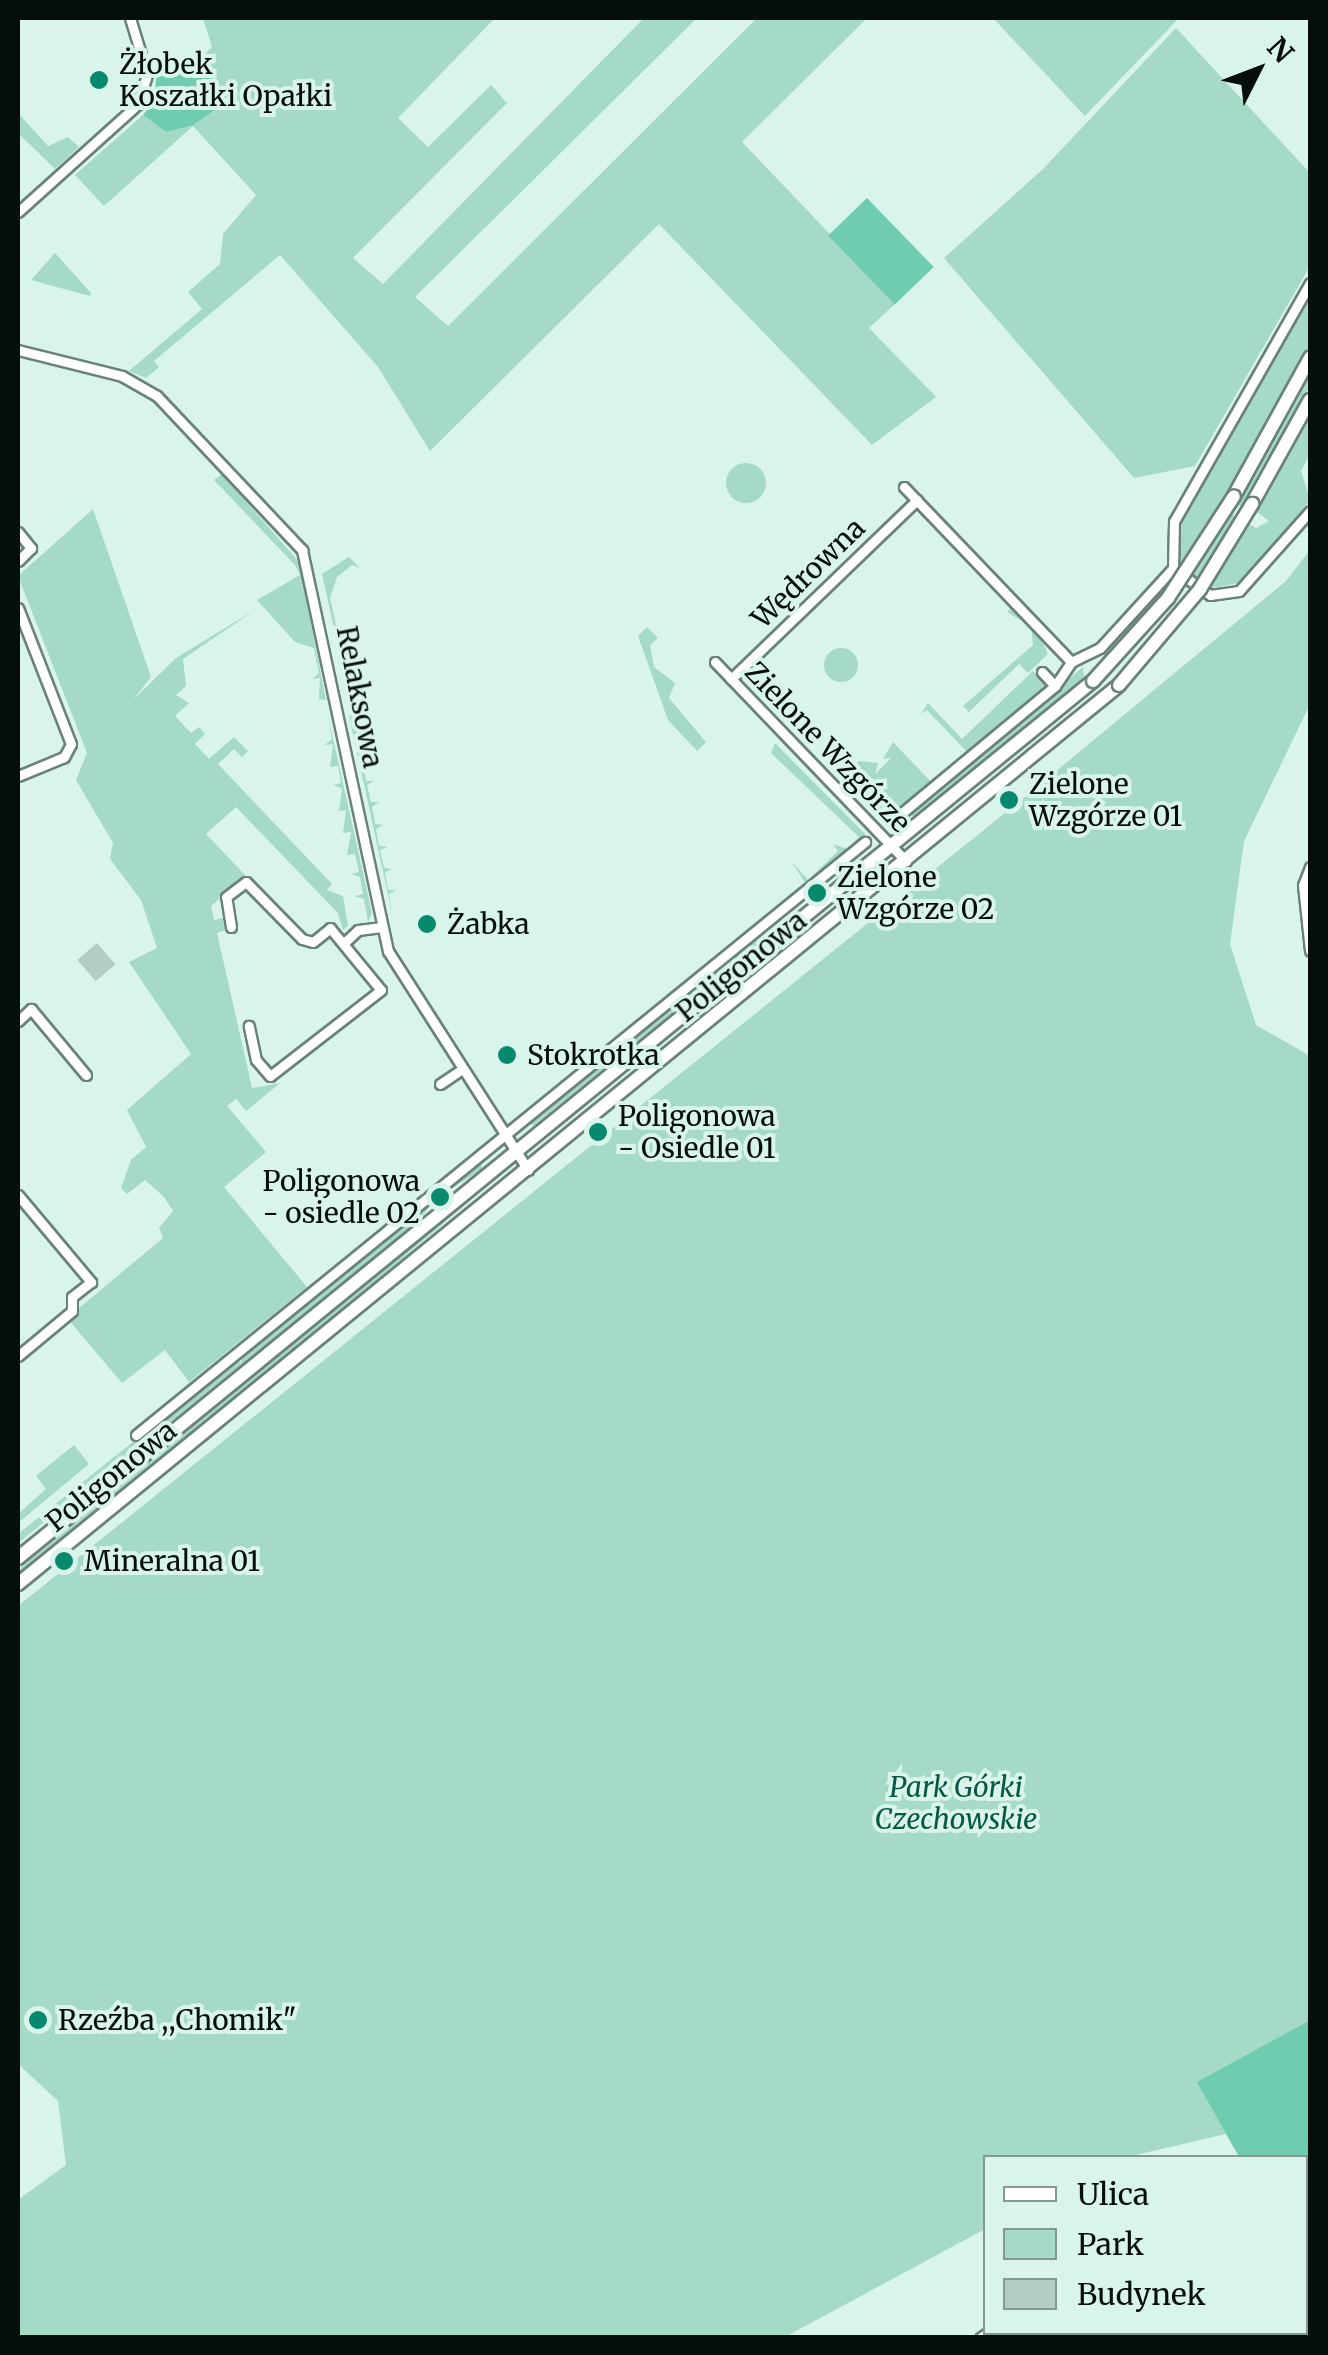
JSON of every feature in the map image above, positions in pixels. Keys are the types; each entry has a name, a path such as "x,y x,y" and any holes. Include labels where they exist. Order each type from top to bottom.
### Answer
{"main road":[{"name":"Poligonowa","path":"18,1558 894,848 1093,681 1176,587 1234,496 1310,358"},
{"name":"Poligonowa","path":"18,1584 908,863 1118,685 1200,589 1310,400"}],"street":[{"path":"18,212 138,104 147,74 130,18"},
{"path":"903,812 1055,686 1071,662 1100,648 1173,568 1174,521 1310,284"},
{"name":"Relaksowa","path":"18,350 122,376 157,396 302,550 388,952 459,1071 528,1170"},
{"path":"904,486 1071,662"},
{"name":"Wędrowna","path":"731,679 917,500"},
{"path":"1173,568 1210,595 1239,591 1310,511"},
{"path":"18,532 32,548 18,561"},
{"path":"18,608 71,744 51,763 18,776"},
{"name":"Zielone Wzgórze","path":"716,662 908,863"},
{"path":"1042,672 1055,686"},
{"path":"136,1436 500,1134 865,842"},
{"path":"1310,867 1303,885 1310,951"},
{"path":"231,927 226,897 246,882 302,939 313,942 330,928 381,990 270,1076 256,1060 249,1026"},
{"path":"344,944 358,930 382,927"},
{"path":"18,1021 32,1009 86,1075"},
{"path":"440,1084 459,1071"},
{"path":"18,1195 91,1282 72,1297 72,1311 18,1356"}],"green space":[{"path":"203,18 495,18 398,118 428,147 491,85 507,103 353,258 383,284 644,18 697,18 415,297 448,326 757,18 867,18 742,142 896,303 869,328 936,397 872,445 659,224 430,451 378,367 280,255 154,361 159,367 146,378 129,371 202,309 188,292 220,264 223,234 256,195 193,126 104,206 75,175 143,115 166,132 229,99 196,63 212,47"},
{"path":"993,18 1179,18 1085,116"},
{"path":"1176,28 1310,173 1310,266 1195,466 1134,478 944,258 1043,169"},
{"path":"196,63 229,100 193,125 166,132 143,115 155,100 156,78"},
{"path":"18,113 48,146 68,137 79,147 55,169 18,133"},
{"path":"867,198 934,267 895,305 828,236"},
{"path":"55,253 91,293 90,296 31,280"},
{"path":"1310,291 1310,346 1220,507 1256,528 1269,521 1257,512 1310,413 1310,454 1301,471 1310,500 1245,582 1211,588 1181,569 1174,536"},
{"path":"1310,372 1310,386 1243,508 1237,504"},
{"path":"746,463 760,469 766,483 760,497 746,503 732,497 726,483 732,469"},
{"path":"222,474 299,562 326,700 319,699 320,678 312,679 319,673 314,648 295,642 257,600 300,575 295,565 214,480"},
{"path":"93,509 151,677 133,700 176,658 258,608 183,659 186,686 176,695 189,703 175,716 191,733 199,727 205,734 195,744 209,759 234,737 248,751 242,757 234,749 218,764 332,884 327,890 343,896 348,926 343,930 338,913 236,807 206,834 246,876 211,906 214,920 223,918 225,930 217,933 252,1088 280,1083 246,1111 236,1099 227,1106 266,1152 224,1187 307,1287 189,1382 165,1350 122,1383 67,1318 163,1238 159,1228 173,1211 164,1197 145,1180 127,1194 121,1188 131,1160 146,1147 127,1110 191,1054 129,962 157,948 141,900 110,859 113,843 76,780 87,753 18,576"},
{"name":"Park Górki Czechowskie","path":"1310,550 1310,704 1244,841 1230,944 1256,1025 1310,1056 1310,2020 1198,2082 1226,2134 1136,2155 983,2155 983,2230 785,2337 18,2338 18,2200 66,2165 58,2101 18,2064 18,1606 1020,801 1286,581"},
{"path":"349,557 360,568 352,565 337,577 330,598 336,625 343,625 336,627 344,666 352,667 349,695 322,574"},
{"path":"1013,606 1029,623 1040,637 1048,654 1028,673 1019,664 969,712 963,706 1033,645 1031,626 1007,612"},
{"path":"647,627 658,638 650,645 654,667 675,683 669,698 706,742 697,751 668,720 638,636"},
{"path":"841,648 853,653 858,665 853,677 841,682 829,677 824,665 829,653"},
{"path":"1083,667 1084,677 1063,696 914,818 910,812"},
{"path":"1033,671 1048,685 967,752 927,710 921,714 928,703 962,739"},
{"path":"357,712 362,759 370,761 363,763 366,781 374,781 367,785 371,802 379,802 372,807 375,824 383,825 376,829 379,846 388,847 380,850 384,868 392,869 385,872 388,890 396,890 389,894 393,917 349,716"},
{"path":"328,716 372,913 368,922 364,899 355,896 363,894 360,877 351,874 359,872 355,854 347,855 351,832 343,833 346,810 339,811 342,788 333,785 341,783 338,766 330,767 333,744 325,745 332,739"},
{"path":"893,742 931,782 886,818 819,751 824,746 848,771 859,761 878,763 875,774 891,758 883,759"},
{"path":"775,743 866,835 806,884 791,861 808,880 838,851 833,844 847,849 859,837 771,753"},
{"path":"804,908 533,1126 528,1120 763,930"},
{"path":"479,1161 483,1169 434,1199 415,1227 18,1543 18,1534 235,1360 241,1363 244,1352"},
{"path":"493,1181 256,1383 18,1576 24,1561"},
{"path":"74,1445 89,1464 18,1523 18,1514 46,1489 36,1476"},
{"path":"1310,2020 1310,2292 1308,2155 1238,2155 1197,2082"}],"building":[{"path":"97,943 115,964 96,981 77,960"}],"place":[{"name":"Żłobek Koszałki Opałki","path":"99,80"},
{"name":"Zielone Wzgórze 01","path":"1009,800"},
{"name":"Zielone Wzgórze 02","path":"817,893"},
{"name":"Żabka","path":"427,924"},
{"name":"Stokrotka","path":"507,1055"},
{"name":"Poligonowa - Osiedle 01","path":"598,1132"},
{"name":"Poligonowa - osiedle 02","path":"440,1197"},
{"name":"Mineralna 01","path":"64,1561"},
{"name":"Rzeźba ,,Chomik\"","path":"38,2020"}]}
